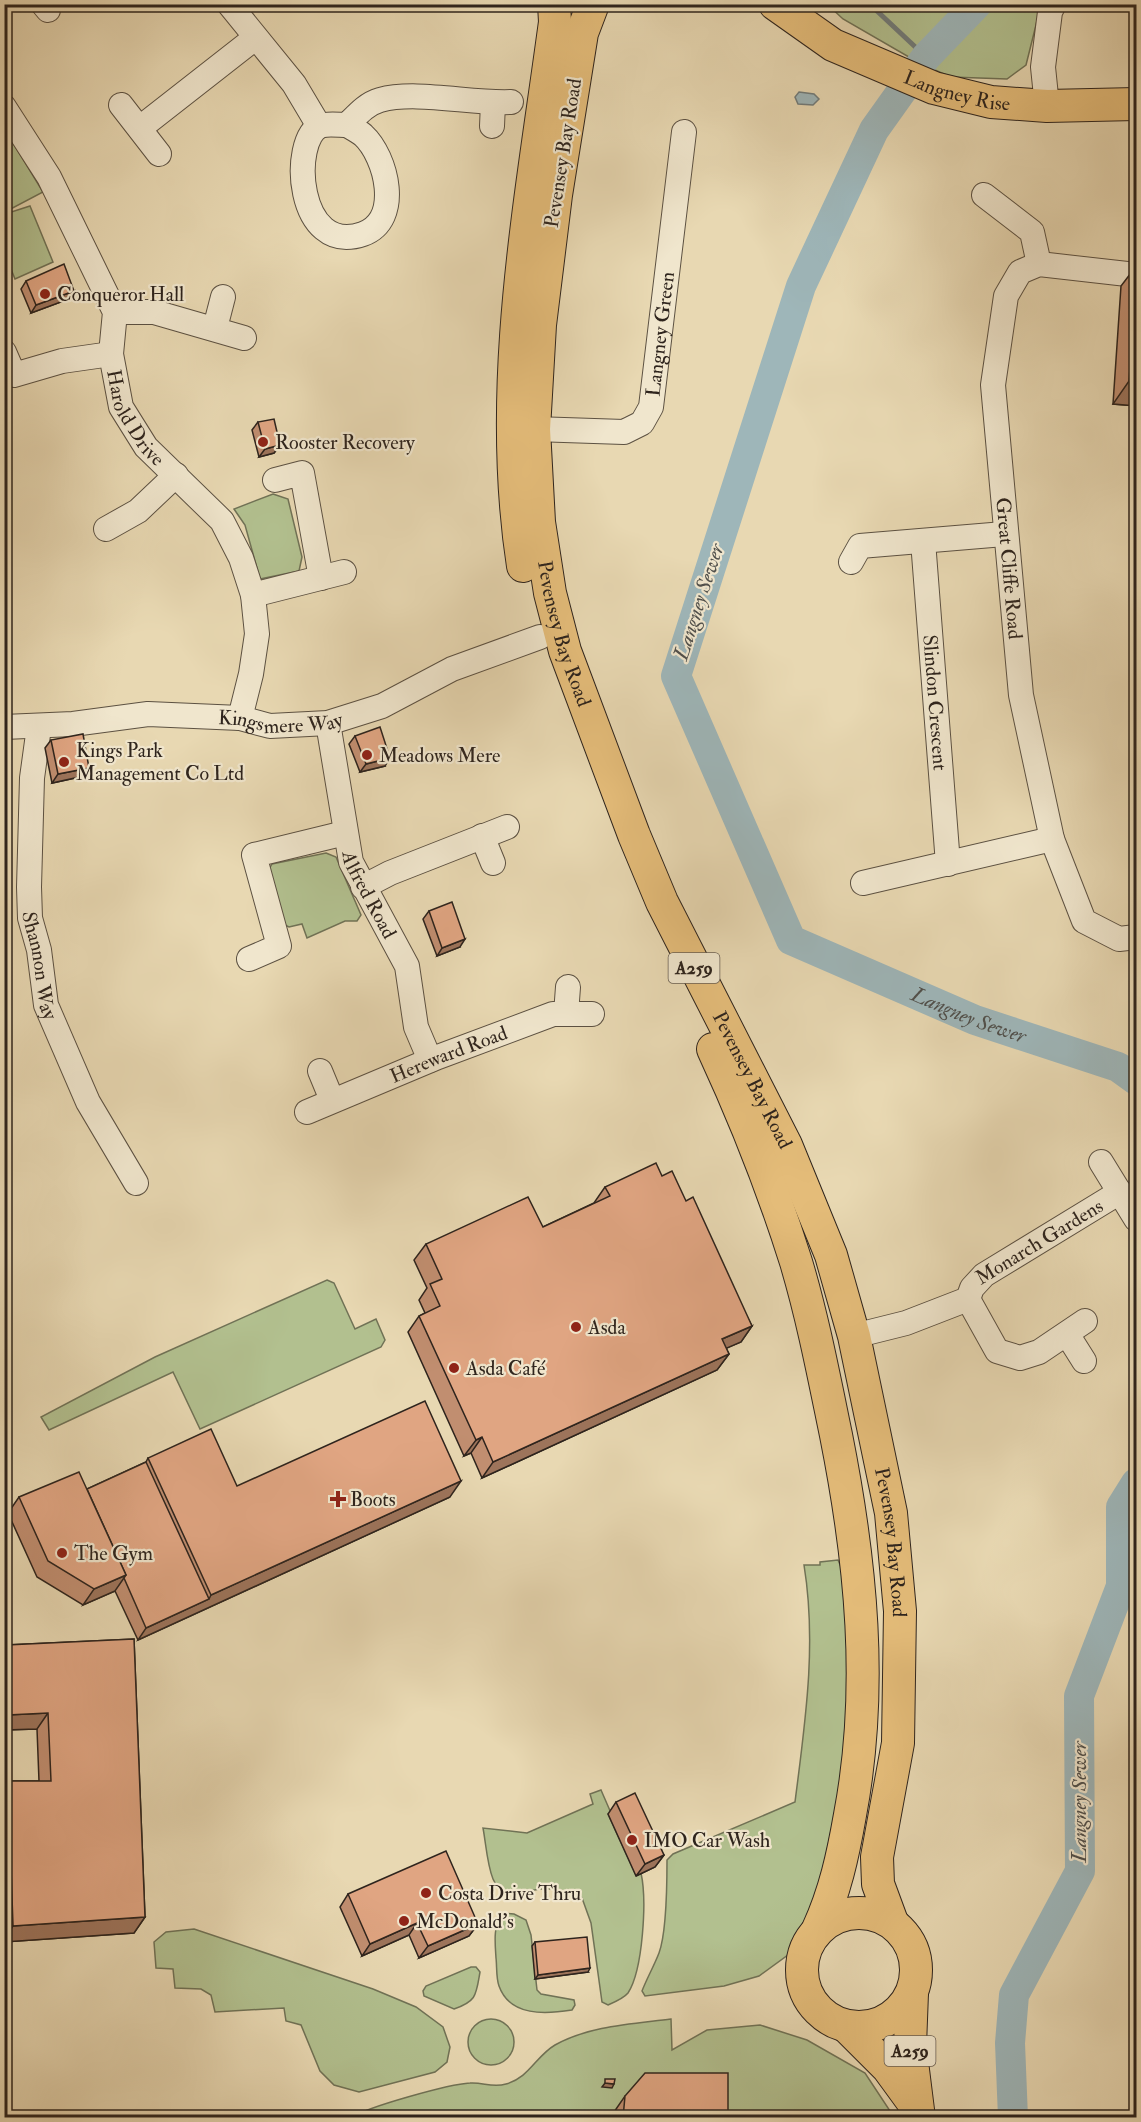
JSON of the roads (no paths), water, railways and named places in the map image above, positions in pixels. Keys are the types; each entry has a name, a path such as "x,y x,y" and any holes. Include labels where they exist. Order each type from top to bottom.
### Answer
{"main road":[{"name":"Pevensey Bay Road","path":"554,4 555,22 522,270 512,426 516,521 526,583 540,637 633,885 712,1045 766,1176 796,1262 818,1342 851,1511 864,1667 859,1767 840,1869 832,1899 818,1929"},
{"name":"Pevensey Bay Road","path":"593,4 582,33 556,195 540,325 534,429 539,522 550,592 565,651 662,902 786,1145 831,1256 854,1336 893,1521 900,1611 898,1743 877,1857 878,1884 892,1922"},
{"name":"Langney Rise","path":"784,8 833,45 934,88 991,102 1047,106 1137,104"},
{"path":"857,1912 875,1914 892,1922 904,1934 913,1949 917,1966 912,1993 899,2012 885,2022 870,2027 848,2028 822,2015 805,1990 802,1960 806,1947 818,1929 839,1916 857,1912"},
{"name":"A259","path":"912,1993 910,2046 918,2113"},
{"name":"A259","path":"848,2028 888,2068 918,2113"}],"street":[{"path":"229,4 294,84 319,126"},
{"path":"1047,106 1042,67 1050,12 1054,4"},
{"path":"140,128 255,38"},
{"path":"347,125 364,108 380,100 430,98 498,110"},
{"path":"120,105 159,154"},
{"path":"4,107 49,177 115,312 154,312 244,338"},
{"path":"347,125 364,136 387,184 387,204 383,219 366,232 348,238 325,233 309,207 302,160 308,136 319,126 347,125"},
{"name":"Langney Green","path":"534,429 624,432 642,423 651,407 684,132"},
{"path":"984,195 1032,232 1039,264 1137,275"},
{"name":"Great Cliffe Road","path":"1039,264 1020,272 1006,296 993,385 1004,534 1020,695 1052,839 1084,921 1119,939 1137,937"},
{"path":"215,328 223,297"},
{"name":"Harold Drive","path":"115,312 111,354 121,407 146,447 222,521 241,558 253,595 257,634 251,674 240,718"},
{"path":"4,352 14,375 62,361 111,354"},
{"path":"253,595 332,575 302,473 275,480"},
{"path":"106,529 138,511 176,475"},
{"path":"851,562 860,546 1004,534"},
{"name":"Slindon Crescent","path":"923,542 948,864"},
{"name":"Kingsmere Way","path":"4,727 39,727 148,714 240,718 270,726 328,723 382,706 452,669 540,637"},
{"name":"Alfred Road","path":"328,723 351,862 407,966 416,1027 430,1060"},
{"name":"Shannon Way","path":"39,727 30,811 29,887 30,918 39,950 45,1005 88,1102 136,1183"},
{"path":"363,888 390,873 507,827"},
{"path":"249,958 279,946 255,855 345,833"},
{"path":"482,836 493,863"},
{"path":"863,883 1052,839"},
{"path":"566,1014 568,987"},
{"name":"Hereward Road","path":"307,1112 430,1060 553,1014 592,1014"},
{"path":"320,1071 332,1100"},
{"name":"Monarch Gardens","path":"1101,1162 1137,1219"},
{"name":"Monarch Gardens","path":"854,1336 906,1323 968,1299 972,1288 984,1275 1120,1192"},
{"name":"Monarch Gardens","path":"968,1299 997,1351 1020,1358 1039,1352 1076,1328 1084,1360"}],"water":[{"path":"799,92 814,94 819,99 813,105 798,104 795,97"}],"waterway":[{"path":"876,4 877,11 926,57"},
{"name":"Langney Sewer","path":"977,4 926,57 874,130 801,286 676,676 791,940 975,1020 1118,1067 1136,1080"},
{"name":"Langney Sewer","path":"1013,2118 1010,2043 1014,1995 1080,1871 1079,1696 1121,1586 1121,1507 1136,1483"}],"place":[{"name":"Conqueror Hall","path":"45,294"},
{"name":"Rooster Recovery","path":"263,442"},
{"name":"Meadows Mere","path":"367,755"},
{"name":"Kings Park Management Co Ltd","path":"64,762"},
{"name":"Asda","path":"576,1327"},
{"name":"Asda Café","path":"454,1368"},
{"name":"Boots","path":"338,1499"},
{"name":"The Gym","path":"62,1553"},
{"name":"IMO Car Wash","path":"632,1840"},
{"name":"Costa Drive Thru","path":"426,1893"},
{"name":"McDonald's","path":"404,1921"}]}
